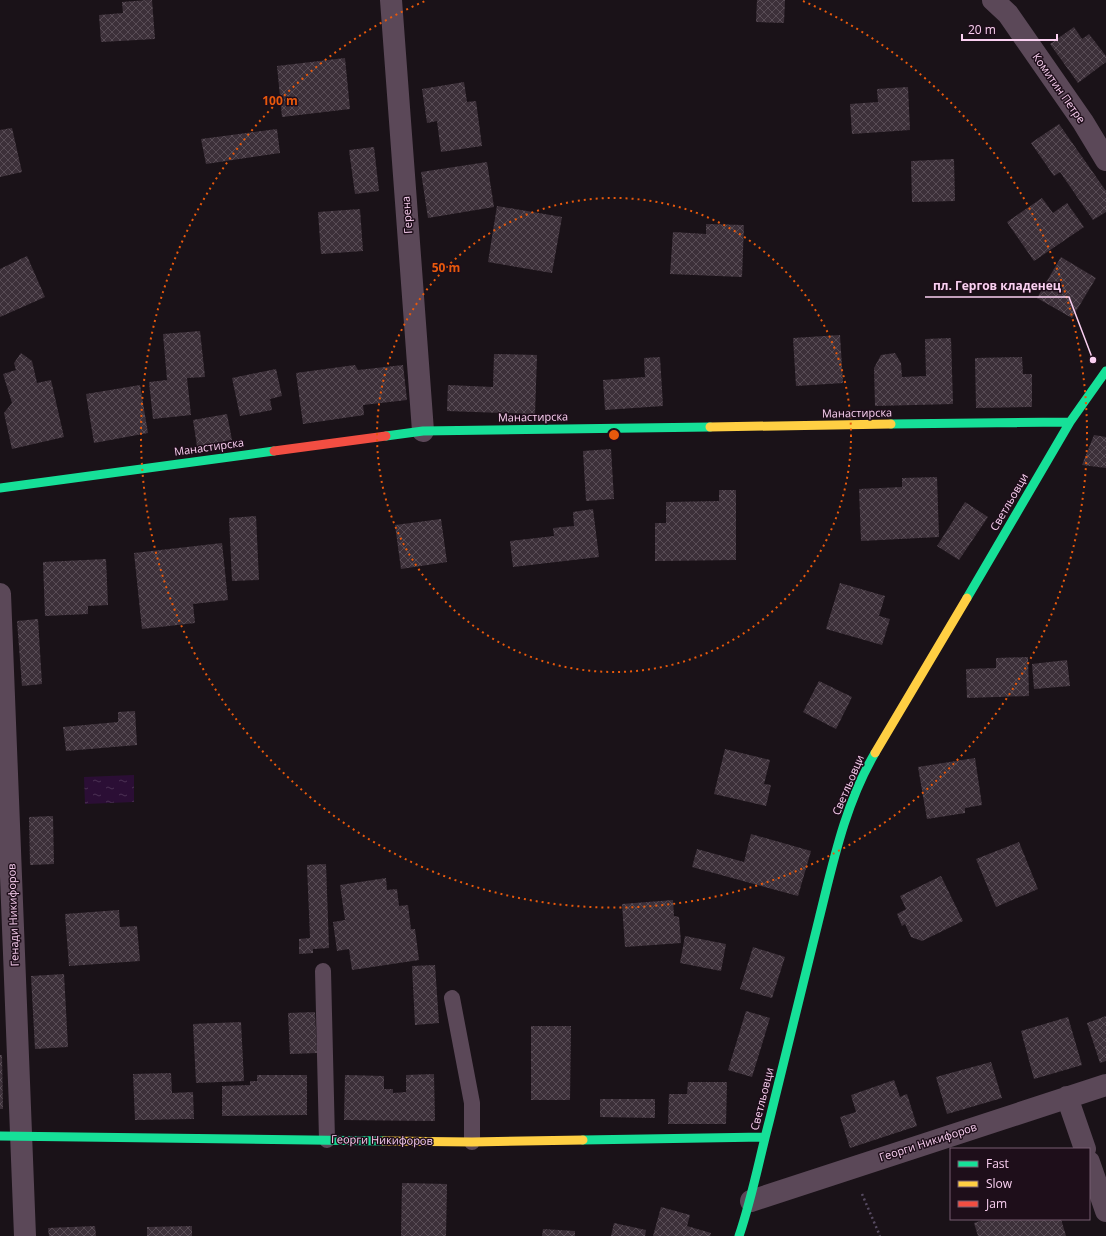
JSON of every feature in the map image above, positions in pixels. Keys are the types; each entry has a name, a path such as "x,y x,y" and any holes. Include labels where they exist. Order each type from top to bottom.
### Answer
{"street":[{"name":"Герена","path":"391,0 423,431"},
{"name":"Комитин Петре","path":"993,0 1008,14 1083,122 1106,160"},
{"name":"Светльовци","path":"739,1236 751,1201 765,1137 833,863 849,811 867,767 1070,422 1106,371"},
{"name":"Манастирска","path":"0,488 423,431 1070,422"},
{"name":"Генади Никифоров","path":"0,594 25,1236"},
{"name":"Георги Никифоров","path":"751,1201 1106,1085"},
{"path":"1067,1097 1085,1148"},
{"name":"Георги Никифоров","path":"0,1136 472,1142 765,1137"},
{"path":"1090,1165 1106,1211"}],"lane":[{"path":"322,971 328,1140"},
{"path":"452,998 472,1103 472,1142"}],"path":[{"path":"851,1168 880,1236"}],"water":[{"path":"134,775 134,802 85,804 84,777"}],"building":[{"path":"152,0 155,39 101,42 99,15 123,13 122,2"},
{"path":"757,0 785,0 784,23 756,22"},
{"path":"1074,27 1082,39 1089,34 1106,56 1106,62 1078,83 1050,44"},
{"path":"345,58 350,109 282,117 277,66"},
{"path":"464,82 467,102 476,101 482,146 441,152 437,121 427,123 422,89"},
{"path":"908,87 910,130 852,134 850,104 878,102 877,89"},
{"path":"1059,124 1106,191 1106,212 1093,220 1060,172 1054,176 1031,143"},
{"path":"12,128 22,172 0,177 0,130"},
{"path":"277,129 280,153 206,164 201,139"},
{"path":"374,147 379,191 355,194 349,150"},
{"path":"954,159 955,201 912,202 911,161"},
{"path":"487,162 494,207 428,218 421,172"},
{"path":"1042,198 1053,213 1067,203 1084,227 1034,261 1007,222"},
{"path":"497,206 562,217 552,273 488,262"},
{"path":"360,209 363,251 321,254 318,212"},
{"path":"706,224 744,225 742,277 670,274 673,232 706,234"},
{"path":"27,256 45,297 0,317 0,269"},
{"path":"1061,257 1096,278 1072,318 1037,298"},
{"path":"200,331 205,377 187,378 191,415 153,419 149,382 167,380 163,334"},
{"path":"840,335 843,383 796,386 793,338"},
{"path":"951,338 953,404 875,406 874,368 881,355 895,353 901,363 902,377 926,376 925,339"},
{"path":"21,353 32,361 37,383 51,380 64,437 12,449 4,413 12,403 3,374 16,370 14,363"},
{"path":"494,354 537,355 535,414 447,411 448,385 493,387"},
{"path":"660,357 663,406 605,410 603,380 645,377 644,358"},
{"path":"1022,357 1023,374 1032,374 1032,407 976,408 975,358"},
{"path":"355,365 358,370 403,365 407,400 363,405 364,415 303,424 296,373"},
{"path":"276,369 282,396 270,399 272,410 240,416 232,378"},
{"path":"140,385 148,433 94,443 86,394"},
{"path":"227,414 232,440 197,446 193,420"},
{"path":"1094,435 1106,437 1106,468 1082,465"},
{"path":"611,449 614,499 586,501 583,451"},
{"path":"937,477 939,537 861,541 859,489 902,487 902,478"},
{"path":"719,490 736,490 736,560 655,561 655,523 666,523 666,502 719,501"},
{"path":"965,502 988,517 959,560 937,546"},
{"path":"593,509 599,557 513,567 510,541 554,536 553,528 574,526 573,512"},
{"path":"256,516 259,580 232,581 229,518"},
{"path":"441,519 447,562 401,569 395,525"},
{"path":"222,543 228,600 193,604 195,623 142,629 134,553"},
{"path":"106,559 108,605 88,606 88,614 45,616 43,562"},
{"path":"840,583 885,596 879,616 890,619 882,645 826,629"},
{"path":"38,619 42,684 22,686 17,621"},
{"path":"1028,657 1029,696 967,698 966,669 996,668 996,658"},
{"path":"1067,660 1070,686 1034,689 1032,664"},
{"path":"819,681 852,697 836,729 803,712"},
{"path":"135,711 137,745 66,751 63,727 118,722 118,712"},
{"path":"725,749 770,760 764,784 771,785 766,806 714,794"},
{"path":"975,758 982,805 965,808 965,813 927,819 918,767"},
{"path":"53,816 54,864 30,865 29,817"},
{"path":"751,834 811,851 798,896 692,867 697,849 744,862"},
{"path":"1019,842 1038,889 996,907 976,859"},
{"path":"326,864 329,948 313,949 313,953 299,954 299,939 310,938 307,865"},
{"path":"941,876 963,921 922,941 911,937 905,924 902,926 897,914 906,909 900,896"},
{"path":"386,878 387,890 397,889 399,906 408,905 411,929 415,929 419,960 352,970 349,949 337,951 333,922 345,920 340,885"},
{"path":"673,900 674,916 679,917 681,943 625,947 622,904"},
{"path":"119,910 120,927 137,926 140,961 69,966 65,914"},
{"path":"685,936 726,944 721,971 680,963"},
{"path":"753,947 785,957 772,998 740,989"},
{"path":"435,965 439,1023 415,1025 412,966"},
{"path":"64,974 68,1047 35,1049 31,976"},
{"path":"746,1011 770,1018 752,1077 728,1070"},
{"path":"315,1012 317,1053 290,1054 288,1013"},
{"path":"1106,1016 1106,1061 1100,1063 1087,1023"},
{"path":"1068,1017 1082,1065 1034,1079 1021,1031"},
{"path":"241,1022 244,1081 196,1083 193,1024"},
{"path":"531,1026 571,1026 570,1100 531,1100"},
{"path":"0,1055 2,1055 3,1109 0,1109"},
{"path":"991,1062 1002,1098 947,1114 936,1077"},
{"path":"171,1073 172,1093 193,1092 194,1119 135,1120 133,1074"},
{"path":"434,1074 435,1121 344,1120 345,1075 384,1076 384,1089 393,1089 393,1093 406,1092 406,1075"},
{"path":"257,1075 307,1075 307,1115 222,1116 222,1086 250,1085 250,1081 257,1081"},
{"path":"894,1080 900,1097 907,1094 917,1126 850,1148 840,1117 856,1112 851,1095"},
{"path":"688,1082 727,1082 726,1124 668,1124 669,1094 687,1094"},
{"path":"600,1099 655,1099 655,1118 600,1117"},
{"path":"402,1183 447,1184 446,1236 401,1236"},
{"path":"661,1207 690,1215 687,1226 711,1233 710,1236 653,1236"},
{"path":"983,1220 1061,1220 1066,1236 978,1236 974,1223"},
{"path":"614,1223 646,1230 645,1236 611,1236"},
{"path":"95,1226 96,1236 49,1236 48,1228"},
{"path":"192,1226 192,1236 147,1236 147,1227"},
{"path":"543,1229 575,1231 575,1236 542,1236"}],"traffic: fast":[{"path":"967,598 1070,422 1106,371"},
{"path":"891,424 1070,422"},
{"path":"386,436 423,431 710,427"},
{"path":"0,488 274,451"},
{"path":"739,1236 752,1193 835,855 848,813 865,772 875,753"},
{"path":"0,1136 384,1141"},
{"path":"583,1140 765,1137"}],"traffic: slow":[{"path":"710,427 891,424"},
{"path":"875,753 967,598"},
{"path":"384,1141 472,1142 583,1140"}],"traffic: jam":[{"path":"274,451 386,436"}],"place":[{"name":"пл. Гергов кладенец","path":"1093,360"}]}
